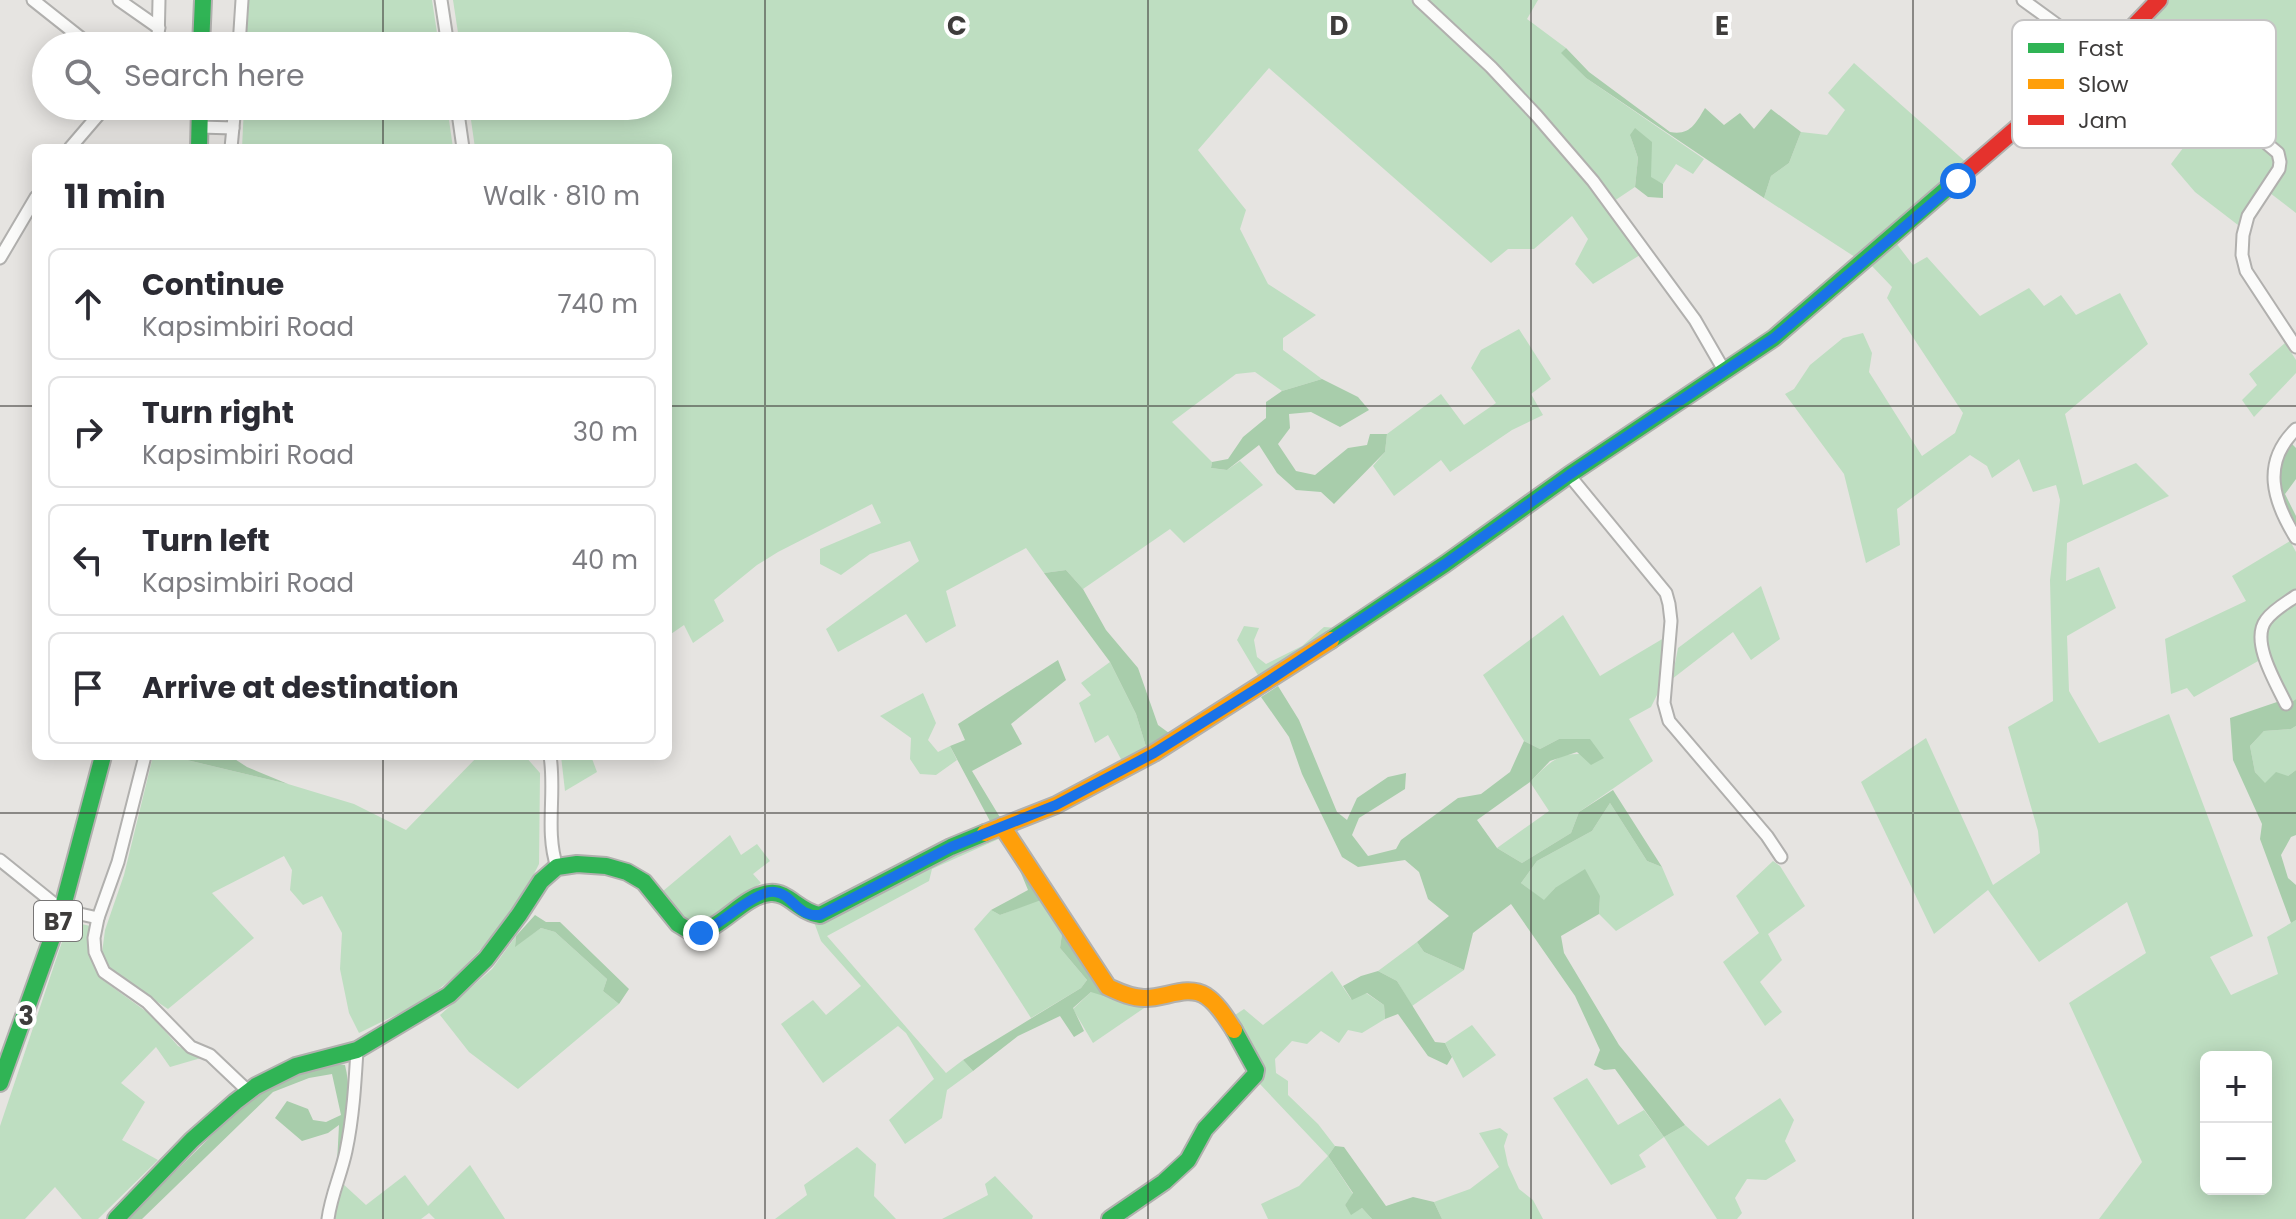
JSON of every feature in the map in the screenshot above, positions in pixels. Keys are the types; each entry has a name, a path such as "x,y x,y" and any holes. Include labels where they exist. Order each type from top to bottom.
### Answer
{"main road":[{"path":"202,32 203,0"},
{"path":"2140,20 2159,0"},
{"path":"199,144 200,120"},
{"path":"116,1219 206,1127 249,1092 279,1073 357,1050 458,988 499,945 539,882 557,867 573,864 599,866 633,874 646,882 683,928 693,933 701,933 756,897 770,892 780,893 805,913 820,915 951,847 1056,805 1154,753 1445,564 1569,475 1785,330 2012,133"},
{"name":"B7","path":"0,1083 62,910 102,760"},
{"path":"1002,826 1108,987 1142,998 1186,991 1208,996 1218,1006 1256,1070 1255,1075 1205,1129 1188,1160 1164,1182 1110,1219"}],"street":[{"path":"33,0 73,32"},
{"path":"119,0 159,28"},
{"path":"159,0 159,32"},
{"path":"240,32 242,0"},
{"path":"441,0 446,32"},
{"path":"1419,0 1491,67 1593,181 1695,320 1725,372"},
{"path":"2023,0 2050,20"},
{"path":"73,144 94,120"},
{"path":"231,144 234,120"},
{"path":"459,120 462,144"},
{"path":"200,127 233,128"},
{"path":"2272,148 2278,153 2279,169 2248,216 2242,255 2246,271 2296,347"},
{"path":"0,258 32,204"},
{"path":"2296,429 2281,447 2273,476 2277,500 2296,538"},
{"path":"1569,475 1666,593 1671,621 1664,703 1669,721 1767,836 1781,857"},
{"path":"2286,704 2263,652 2260,630 2268,616 2296,596"},
{"path":"144,760 118,862 98,918 95,952 104,972 147,1002 191,1047 210,1055 249,1092"},
{"path":"550,760 552,842 557,867"},
{"path":"0,860 62,910 98,918"},
{"path":"328,1219 347,1144 357,1050"}],"green space":[{"path":"248,0 432,0 437,32 247,32"},
{"path":"453,0 1411,0 1526,111 1608,207 1640,255 1593,284 1575,264 1588,239 1572,216 1534,249 1508,249 1491,263 1269,68 1198,150 1246,210 1240,229 1268,284 1316,315 1283,338 1283,350 1322,379 1282,391 1255,372 1236,374 1172,422 1212,462 1211,468 1227,470 1240,461 1263,485 1184,543 1170,529 1083,589 1066,570 1044,573 1026,548 946,591 956,626 926,643 906,614 838,652 826,629 919,561 910,541 870,554 841,575 820,564 820,549 881,523 872,504 757,565 714,600 724,621 693,643 684,625 672,633 672,144 474,144 471,120 672,120 672,32 458,32"},
{"path":"1426,0 1538,0 1527,19 1566,48 1562,53 1586,78 1704,159 1693,174 1676,164 1663,184 1651,178 1630,135 1638,158 1635,187 1614,201 1544,114"},
{"path":"2169,0 2296,0 2296,213 2270,193 2281,178 2286,163 2284,151 2276,145 2276,20 2150,20"},
{"path":"1566,48 1589,72 1670,132 1687,130 1705,108 1724,125 1740,113 1754,129 1771,109 1801,132 1789,163 1771,176 1764,198 1586,78 1561,53"},
{"path":"1854,63 1967,163 1858,259 1764,198 1771,176 1789,163 1801,132 1827,135 1845,110 1828,93"},
{"path":"243,120 449,120 452,144 242,144"},
{"path":"1635,128 1652,142 1651,177 1663,184 1663,198 1648,197 1635,187 1638,158 1630,135"},
{"path":"2183,148 2264,148 2274,155 2274,172 2238,225 2195,192 2171,164"},
{"path":"1896,243 1913,265 1927,257 1980,316 2029,288 2044,306 2061,295 2076,315 2120,293 2148,344 2065,414 2083,485 2136,463 2169,496 2067,543 2066,581 2099,567 2116,608 2067,636 2069,691 2099,743 2169,714 2253,936 2210,957 2231,995 2278,974 2267,937 2296,920 2296,1219 2099,1219 2142,1162 2069,1003 2146,953 2127,902 2039,962 1988,890 1934,934 1861,782 1926,738 1993,885 2040,853 2038,831 2008,727 2053,701 2050,580 2060,500 2056,485 2033,492 2019,459 1992,478 1987,466 1970,455 1897,509 1900,545 1866,563 1844,474 1785,394 1794,389 1810,365 1843,338 1863,333 1872,353 1869,372 1922,456 1955,433 1963,413 1887,298 1892,287 1871,265"},
{"path":"1519,329 1551,379 1531,394 1543,415 1512,430 1450,472 1441,460 1394,496 1373,466 1385,452 1387,434 1441,394 1464,425 1496,403 1471,368 1481,350"},
{"path":"2285,343 2296,360 2296,373 2254,417 2242,400 2257,385 2249,374"},
{"path":"1322,379 1358,397 1369,410 1340,427 1311,412 1289,414 1290,428 1278,444 1296,471 1315,475 1348,448 1367,445 1370,434 1387,434 1385,452 1334,504 1321,492 1296,490 1277,473 1259,445 1227,470 1211,468 1212,462 1228,459 1243,437 1266,418 1266,402 1282,391"},
{"path":"2292,444 2296,448 2296,479 2285,494 2296,516 2296,525 2279,485 2281,465"},
{"path":"2290,541 2296,552 2296,590 2262,617 2256,634 2260,660 2194,697 2187,688 2171,694 2165,639 2246,601 2232,576"},
{"path":"1066,570 1083,589 1106,630 1138,668 1158,725 1169,733 1147,750 1136,714 1110,662 1044,573"},
{"path":"1761,586 1780,639 1751,660 1733,632 1672,679 1678,648"},
{"path":"2296,602 2296,699 2293,701 2276,675 2267,642 2273,620"},
{"path":"1563,615 1600,676 1664,638 1659,691 1651,707 1629,719 1653,761 1579,812 1571,833 1522,863 1497,848 1549,811 1530,782 1547,765 1562,756 1579,754 1604,757 1559,739 1540,749 1524,741 1483,675"},
{"path":"1244,626 1259,628 1254,640 1257,657 1266,664 1302,646 1324,627 1337,628 1259,677 1237,640"},
{"path":"1058,660 1066,680 1011,724 1022,744 972,771 1001,819 991,823 950,746 965,740 958,724"},
{"path":"1110,662 1136,714 1147,750 1122,761 1108,735 1095,743 1079,703 1091,695 1081,683"},
{"path":"1278,686 1299,720 1337,812 1347,820 1357,798 1388,777 1406,773 1405,789 1359,818 1352,835 1368,856 1396,849 1401,840 1458,798 1481,794 1510,772 1524,741 1540,749 1559,739 1590,739 1604,758 1591,765 1577,752 1550,761 1530,782 1477,820 1497,848 1522,863 1571,833 1579,812 1613,790 1662,867 1647,861 1610,803 1592,831 1537,861 1521,883 1544,900 1555,888 1585,869 1600,896 1599,914 1561,936 1564,953 1619,1045 1685,1125 1664,1137 1615,1069 1604,1070 1594,1065 1600,1050 1575,996 1511,904 1473,933 1464,970 1424,952 1417,942 1449,916 1428,899 1419,872 1405,860 1358,867 1342,857 1302,774 1289,737 1261,697"},
{"path":"923,693 936,723 928,740 938,752 950,746 957,760 936,775 920,774 910,759 911,738 880,716"},
{"path":"2296,699 2296,726 2264,731 2250,746 2255,772 2265,783 2276,772 2288,776 2296,770 2296,835 2291,837 2281,855 2288,878 2296,885 2296,920 2291,923 2260,839 2262,824 2233,760 2230,718 2277,702 2284,709 2292,707"},
{"path":"2296,726 2296,770 2265,784 2255,772 2250,746 2264,731"},
{"path":"152,760 187,760 288,784 354,804 406,830 474,760 529,760 540,773 539,864 503,926 454,977 424,1001 359,1033 349,1013 340,969 342,933 322,896 303,905 290,890 292,870 284,856 212,893 254,938 168,1009 108,969 102,953 105,930 124,875"},
{"path":"187,760 236,760 288,784"},
{"path":"561,760 592,760 597,772 565,791"},
{"path":"1610,803 1647,861 1662,867 1674,895 1616,931 1599,914 1600,896 1555,888 1544,901 1521,883 1537,861 1592,831"},
{"path":"1000,833 1003,837 932,869 929,881 827,936 946,1073 963,1060 973,1071 947,1090 942,1118 905,1144 889,1120 934,1079 906,1033 898,1026 823,1083 781,1024 813,1000 826,1015 861,986 821,941 814,922"},
{"path":"730,835 741,855 757,844 770,861 753,874 761,883 701,926 690,924 663,891"},
{"path":"1009,844 1107,997 1091,992 1073,1008 1084,1031 1074,1037 1060,1016 1018,1036 973,1071 963,1060 1081,988 1087,980 1060,948 1062,934 1041,900 1000,915 991,910 1028,890"},
{"path":"1773,861 1780,866 1805,906 1768,934 1782,960 1760,982 1782,1012 1765,1026 1723,962 1759,933 1736,896"},
{"path":"1041,899 1062,934 1060,948 1087,980 1081,988 1031,1018 974,929 991,910 1000,915"},
{"path":"535,915 546,922 560,922 629,989 619,1004 603,991 607,979 555,932 541,928 515,947 516,936"},
{"path":"69,921 90,926 88,953 100,978 151,1015 178,1046 201,1058 170,1067 156,1047 121,1083 145,1102 122,1140 158,1160 98,1219 82,1219 55,1187 25,1219 0,1219 0,1126"},
{"path":"541,928 555,932 607,979 603,991 619,1004 518,1089 469,1052 440,1015 492,969 516,936 515,946"},
{"path":"1417,942 1424,952 1464,970 1412,1006 1397,981 1378,971"},
{"path":"1332,971 1351,999 1366,993 1384,1005 1385,1019 1362,1033 1348,1030 1339,1043 1321,1031 1307,1044 1292,1041 1275,1059 1276,1073 1288,1081 1288,1095 1318,1124 1335,1146 1328,1156 1259,1083 1264,1071 1232,1017 1244,1009 1263,1025"},
{"path":"1378,971 1397,981 1435,1042 1445,1043 1452,1057 1447,1065 1428,1056 1398,1014 1385,1019 1384,1005 1367,993 1352,1000 1343,986"},
{"path":"1104,989 1150,1004 1093,1043 1073,1009 1091,992"},
{"path":"1472,1025 1496,1055 1463,1078 1445,1043"},
{"path":"330,1063 345,1065 348,1090 346,1127 337,1163 339,1125 328,1133 302,1141 275,1118 287,1101 308,1109 313,1120 326,1122 341,1115 332,1074 309,1078 273,1092 142,1219 127,1219 254,1094 300,1070"},
{"path":"1587,1078 1618,1125 1644,1110 1664,1137 1639,1155 1646,1167 1611,1185 1553,1098"},
{"path":"1780,1098 1794,1120 1785,1141 1796,1161 1766,1180 1747,1179 1735,1198 1742,1213 1737,1219 1717,1219 1664,1137 1685,1125 1708,1146"},
{"path":"1500,1128 1508,1134 1504,1146 1508,1165 1519,1189 1533,1200 1543,1219 1442,1219 1434,1202 1470,1189 1499,1167 1479,1133"},
{"path":"1335,1146 1344,1147 1386,1206 1413,1197 1434,1202 1442,1219 1372,1219 1362,1208 1351,1215 1345,1205 1353,1193 1328,1156"},
{"path":"857,1147 876,1164 874,1196 896,1219 775,1219 807,1195 804,1185"},
{"path":"1328,1156 1353,1194 1345,1205 1351,1214 1362,1208 1372,1219 1268,1219 1261,1204 1299,1186"},
{"path":"470,1165 505,1219 435,1219 429,1213 421,1219 332,1219 342,1183 366,1205 405,1175 428,1206"},
{"path":"995,1176 1033,1216 1032,1219 942,1219 988,1195 985,1184"}],"traffic: fast":[{"path":"202,32 203,0"},
{"path":"199,144 200,120"},
{"path":"1331,640 1774,338 1951,185"},
{"path":"0,1083 62,910 102,760"},
{"path":"116,1219 192,1140 256,1086 296,1066 357,1050 449,995 486,959 541,881 557,867 577,864 606,866 627,872 644,882 678,924 693,933 714,926 750,900 770,893 783,895 820,915 951,847 985,833"},
{"path":"1110,1219 1164,1182 1188,1160 1205,1129 1255,1075 1256,1070 1234,1030"}],"traffic: slow":[{"path":"985,833 1056,805 1154,753 1331,640"},
{"path":"1002,826 1108,987 1139,998 1191,991 1199,993 1214,1003 1234,1030"}],"traffic: jam":[{"path":"2140,20 2159,0"},
{"path":"1951,185 2012,132"}],"route":[{"path":"701,933 756,897 775,891 805,913 820,915 951,847 1056,805 1154,753 1445,564 1569,475 1774,338 1958,181"}]}
